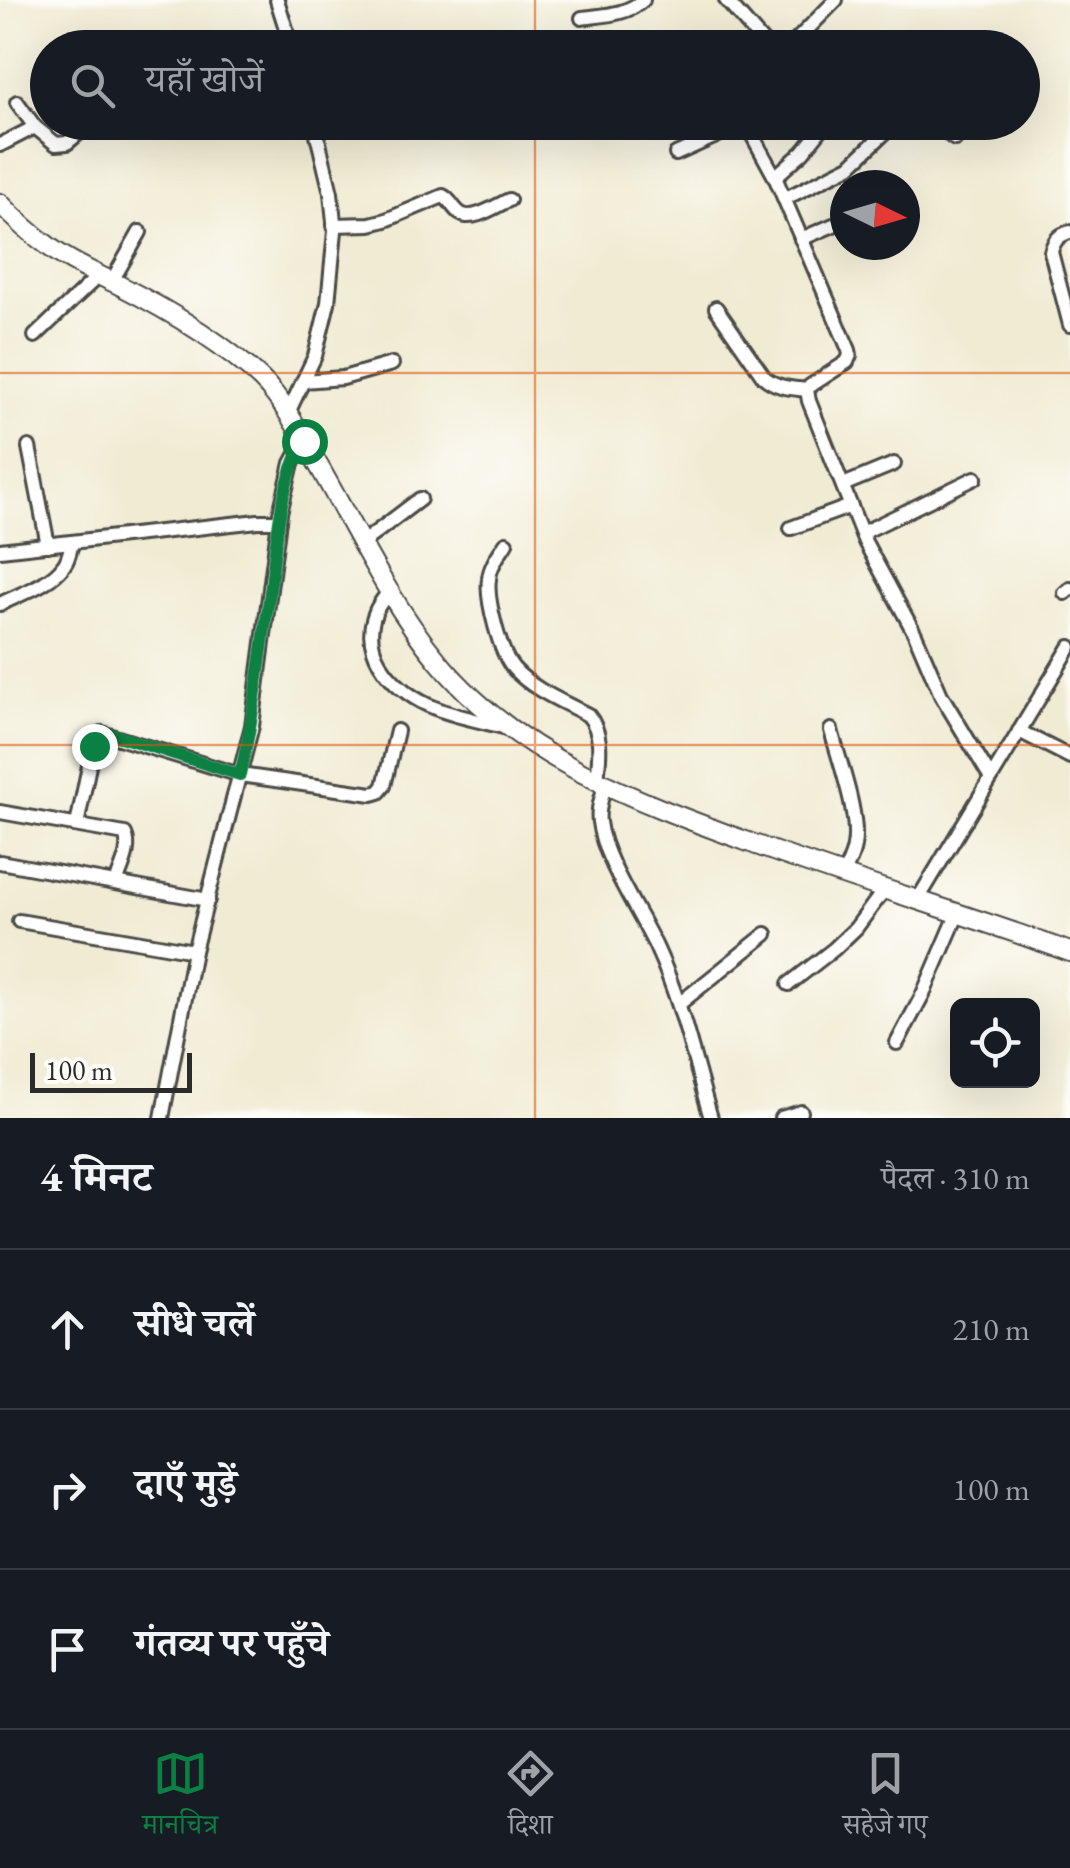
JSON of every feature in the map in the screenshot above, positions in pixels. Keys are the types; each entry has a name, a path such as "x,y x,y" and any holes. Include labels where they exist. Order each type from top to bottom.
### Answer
{"highway":[{"path":"0,203 53,250 143,298 222,347 264,381 288,413 401,611 466,691 526,741 601,783 678,816 1070,952"}],"street":[{"path":"277,0 286,30"},
{"path":"582,18 625,11 643,0"},
{"path":"726,0 752,30"},
{"path":"807,30 836,0"},
{"path":"16,102 30,120"},
{"path":"0,144 30,129"},
{"path":"288,413 315,356 328,304 334,225 331,192 318,140"},
{"path":"676,154 706,140"},
{"path":"716,308 764,377 784,388 807,390 847,362 850,355 775,177 755,140"},
{"path":"775,177 813,140"},
{"path":"784,199 850,166 877,140"},
{"path":"334,225 386,220 442,196 464,216 509,200"},
{"path":"801,240 830,227"},
{"path":"35,336 105,279 140,232"},
{"path":"1070,232 1062,234 1051,252 1070,324"},
{"path":"304,382 342,378 392,364"},
{"path":"807,390 862,533 915,634 941,696 991,778"},
{"path":"162,1118 194,952 252,726 279,521 292,462 304,441"},
{"path":"28,447 48,545"},
{"path":"843,486 894,464"},
{"path":"862,533 975,478"},
{"path":"362,543 420,499"},
{"path":"791,528 852,506"},
{"path":"0,550 279,521"},
{"path":"0,604 51,578 67,561 72,542"},
{"path":"506,543 488,582 503,653 515,670 594,722 600,738 598,824 657,949 678,1004 709,1117"},
{"path":"389,591 377,609 372,638 376,657 389,677 404,692 433,708 511,729"},
{"path":"917,901 1070,646"},
{"path":"831,730 856,833 854,850 843,876"},
{"path":"77,824 94,746 102,733 240,775 372,794 384,786 396,731"},
{"path":"1019,731 1070,757"},
{"path":"0,812 125,834 128,847 116,883"},
{"path":"0,862 208,900"},
{"path":"789,984 856,928 884,890"},
{"path":"897,1044 958,912"},
{"path":"19,921 194,952"},
{"path":"678,1004 766,934"},
{"path":"780,1118 800,1112"}],"route":[{"path":"94,746 97,736 108,733 240,775 252,726 280,513 292,462 304,441"}]}
